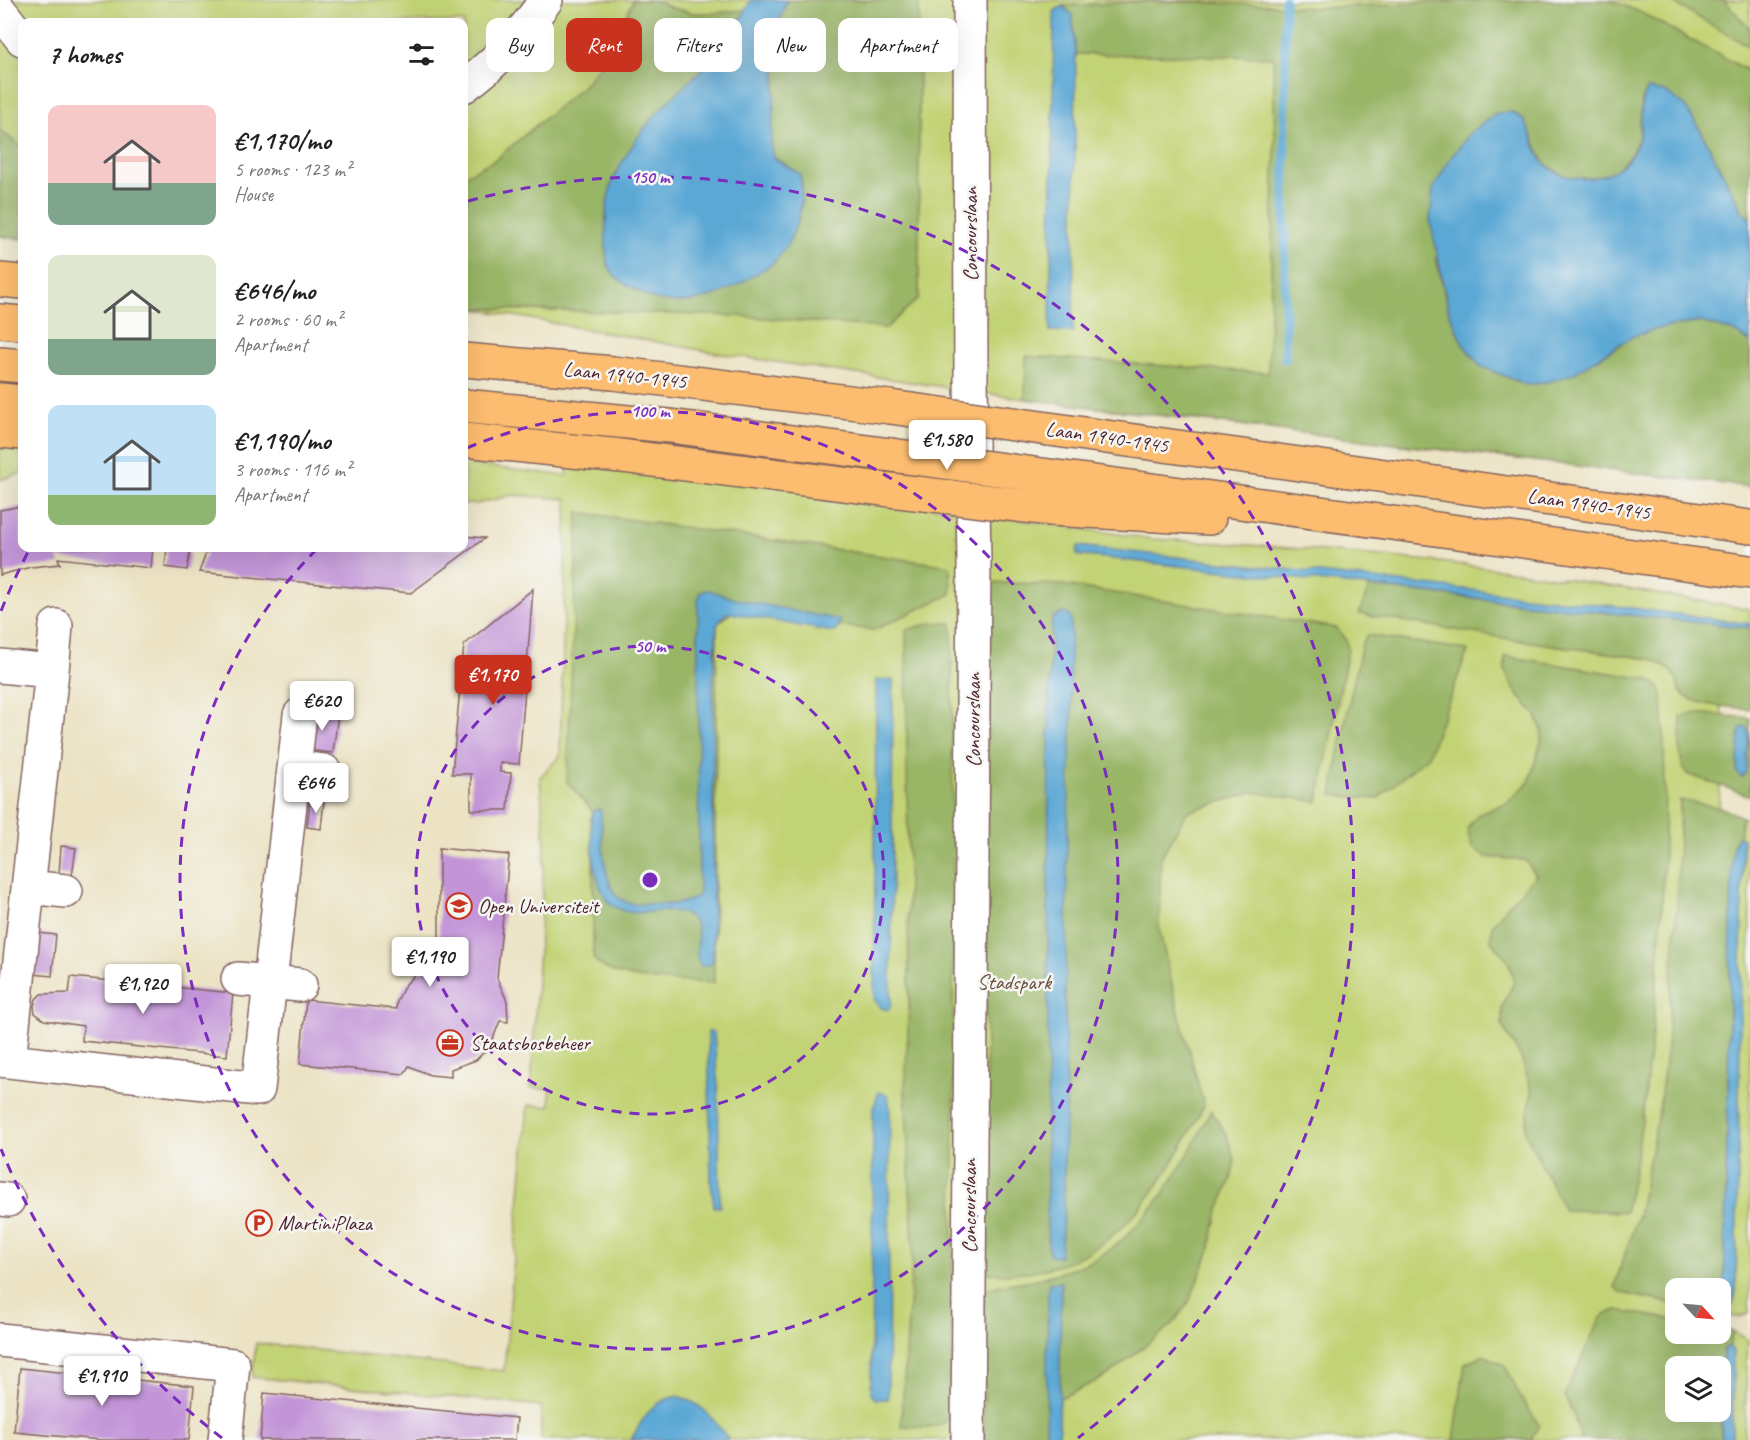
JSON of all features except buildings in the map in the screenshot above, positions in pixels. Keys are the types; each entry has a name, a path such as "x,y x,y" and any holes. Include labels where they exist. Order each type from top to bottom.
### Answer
{"highway":[{"path":"0,280 18,282"},
{"path":"0,321 18,322"},
{"path":"468,343 613,373"},
{"name":"Laan 1940-1945","path":"468,360 613,373 890,407 1750,526"},
{"path":"0,364 18,366"},
{"path":"0,400 18,402"},
{"path":"468,406 670,426 1750,572"},
{"path":"0,430 18,432"},
{"path":"468,441 621,456 1051,508 1454,532"}],"street":[{"path":"468,83 503,53 530,23 546,0"},
{"name":"Concourslaan","path":"968,1440 974,574 970,335 970,0"},
{"path":"0,11 18,34"},
{"path":"56,626 52,671 22,816 28,887 10,963 4,1060 258,1089 285,983 309,769 300,716"},
{"path":"0,666 52,671"},
{"path":"28,887 66,891"},
{"path":"238,979 285,983"},
{"path":"0,1340 233,1365 225,1440"}],"green space":[{"path":"0,0 1750,0 1750,487 1025,399 722,354 470,308 555,311 468,286 468,18 18,18 18,205 0,202"},
{"path":"633,0 654,0 672,8 694,13 746,10 741,18 654,18 654,72 701,72 612,184 606,215 606,253 774,262 798,220 802,198 800,174 774,158 771,145 776,72 826,72 826,18 780,18 787,0 919,0 919,18 838,18 838,72 919,72 919,298 886,328 738,316 468,308 468,174 496,159 583,86 595,72 642,72 642,18 626,18"},
{"path":"1487,0 1609,0 1638,11 1750,72 1750,219 1742,211 1701,131 1684,105 1642,99 1639,138 1631,154 1615,171 1590,179 1566,177 1545,164 1524,120 1436,257 1449,312 1463,344 1480,366 1527,385 1551,381 1598,359 1633,336 1665,327 1701,322 1733,331 1750,342 1750,487 1025,399 1026,356 1268,373 1275,144 1273,57 1076,54 1072,15 1063,6 1154,1 1312,8"},
{"path":"1668,0 1724,0 1750,29 1750,47"},
{"path":"0,130 18,144 18,238 0,236"},
{"path":"0,444 18,446 18,474 0,480"},
{"name":"Stadspark","path":"568,454 1152,539 1403,558 1556,577 1750,609 1750,624 1623,607 1724,623 1707,1278 1665,1278 1665,1344 1676,1344 1676,1356 1665,1356 1665,1422 1686,1422 1703,1440 541,1440 541,1406 252,1377 256,1343 504,1371 528,1105 550,1106 550,1089 531,1088 545,845 540,777 560,756 567,499 513,495 468,504 468,464 567,476"},
{"path":"578,512 950,566 951,594 874,630 731,613 717,624 714,983 631,977 615,973 593,958 591,820 593,812 567,782"},
{"path":"988,582 1063,585 1337,628 1347,642 1348,650 1318,802 1253,792 1187,812 1161,857 1159,929 1204,1106 1189,1134 1155,1189 1135,1214 1113,1235 1087,1253 1059,1265 1026,1272 1000,1274 985,1272"},
{"path":"1369,587 1750,628 1750,709 1713,705 1686,697 1680,691 1671,672 1650,659 1359,614"},
{"path":"932,623 952,623 954,1153 950,1418 934,1426 920,1427 901,1426 913,1247 905,1091 909,1008 906,630"},
{"path":"1368,635 1468,650 1428,756 1377,799 1332,795 1362,643"},
{"path":"1505,656 1647,679 1656,684 1662,693 1665,824 1659,955 1644,1106 1625,1212 1564,1210 1525,1132 1532,1091 1521,1057 1502,1026 1502,1007 1514,982 1508,960 1491,941 1492,926 1536,875 1525,860 1486,857 1472,847 1467,829 1477,815 1508,802 1529,782 1541,742 1542,730 1535,714 1518,695 1509,680 1505,671"},
{"path":"1693,713 1750,718 1750,796 1687,774 1680,754 1681,717"},
{"path":"1680,800 1722,808 1742,817 1739,836 1733,846 1732,867 1724,1278 1665,1278 1665,1302 1622,1293 1614,1287 1639,1212 1659,1110 1667,1046 1677,906"},
{"path":"1742,817 1750,821 1750,1291 1749,1314 1741,1317 1731,1316 1731,1305 1733,1305 1736,1291 1743,839 1739,836"},
{"path":"1211,1110 1227,1136 1235,1160 1231,1179 1217,1215 1210,1250 1189,1302 1172,1325 1105,1377 1056,1400 1056,1440 984,1440 984,1292 1001,1285 1032,1280 1072,1269 1095,1259 1117,1244 1137,1225 1172,1180"},
{"path":"1617,1310 1665,1318 1665,1344 1730,1344 1723,1350 1723,1356 1665,1356 1665,1422 1721,1422 1721,1440 1581,1440 1573,1413 1564,1396 1600,1319 1605,1314"},
{"path":"1733,1332 1748,1340 1744,1440 1732,1440 1733,1351 1729,1346"},
{"path":"1483,1355 1505,1365 1521,1398 1539,1425 1531,1440 1454,1440 1465,1363"}],"water":[{"path":"751,0 787,0 780,18 754,18 754,72 776,72 771,145 774,158 800,174 802,197 798,221 788,243 774,262 736,286 697,300 670,302 654,299 622,282 613,274 608,264 606,216 612,183 626,155 646,127 699,72 742,72 741,18"},
{"path":"1063,6 1072,15 1076,54 1073,332 1050,331 1054,11"},
{"path":"1648,89 1665,92 1684,105 1701,131 1742,211 1750,219 1750,342 1733,331 1701,322 1665,327 1633,336 1573,374 1551,381 1527,385 1480,366 1463,344 1449,312 1430,220 1433,189 1450,159 1471,132 1496,114 1512,112 1527,125 1539,155 1546,165 1558,173 1572,177 1600,176 1624,163 1633,152 1639,138 1643,101"},
{"path":"1078,546 1633,608 1750,624 1750,628 1077,555"},
{"path":"709,590 735,599 840,620 837,630 833,632 731,613 725,614 717,625 713,681 713,960 710,965 701,966 697,955 697,928 691,918 672,911 629,912 610,903 603,894 595,869 591,820 593,812 599,809 606,870 613,891 619,898 636,904 671,904 687,901 699,894 698,600 701,592"},
{"path":"1063,613 1068,614 1071,619 1072,715 1067,841 1064,1208 1060,1256 1049,1255 1047,1227 1049,693 1052,621 1053,617"},
{"path":"876,680 893,680 891,1006 888,1010 881,1008 874,999"},
{"path":"1746,727 1749,732 1746,772 1741,777 1737,772 1740,731 1741,728"},
{"path":"1737,837 1743,838 1736,1291 1733,1305 1731,1305 1731,1278 1724,1278 1732,867 1733,846"},
{"path":"708,1032 714,1032 718,1086 720,1207 714,1207 711,1184"},
{"path":"878,1092 888,1095 890,1109 888,1399 875,1399 871,1393 873,1111"},
{"path":"1061,1282 1059,1440 1046,1440 1048,1290 1049,1283"},
{"path":"1729,1346 1733,1351 1732,1440 1721,1440 1721,1422 1731,1422 1731,1356 1723,1356 1723,1350"},
{"path":"676,1396 700,1407 729,1440 631,1440 653,1407"}],"waterway":[{"path":"1285,0 1285,359"}],"place":[{"name":"Open Universiteit","path":"459,906"},
{"name":"Staatsbosbeheer","path":"450,1043"},
{"name":"MartiniPlaza","path":"259,1223"}]}
